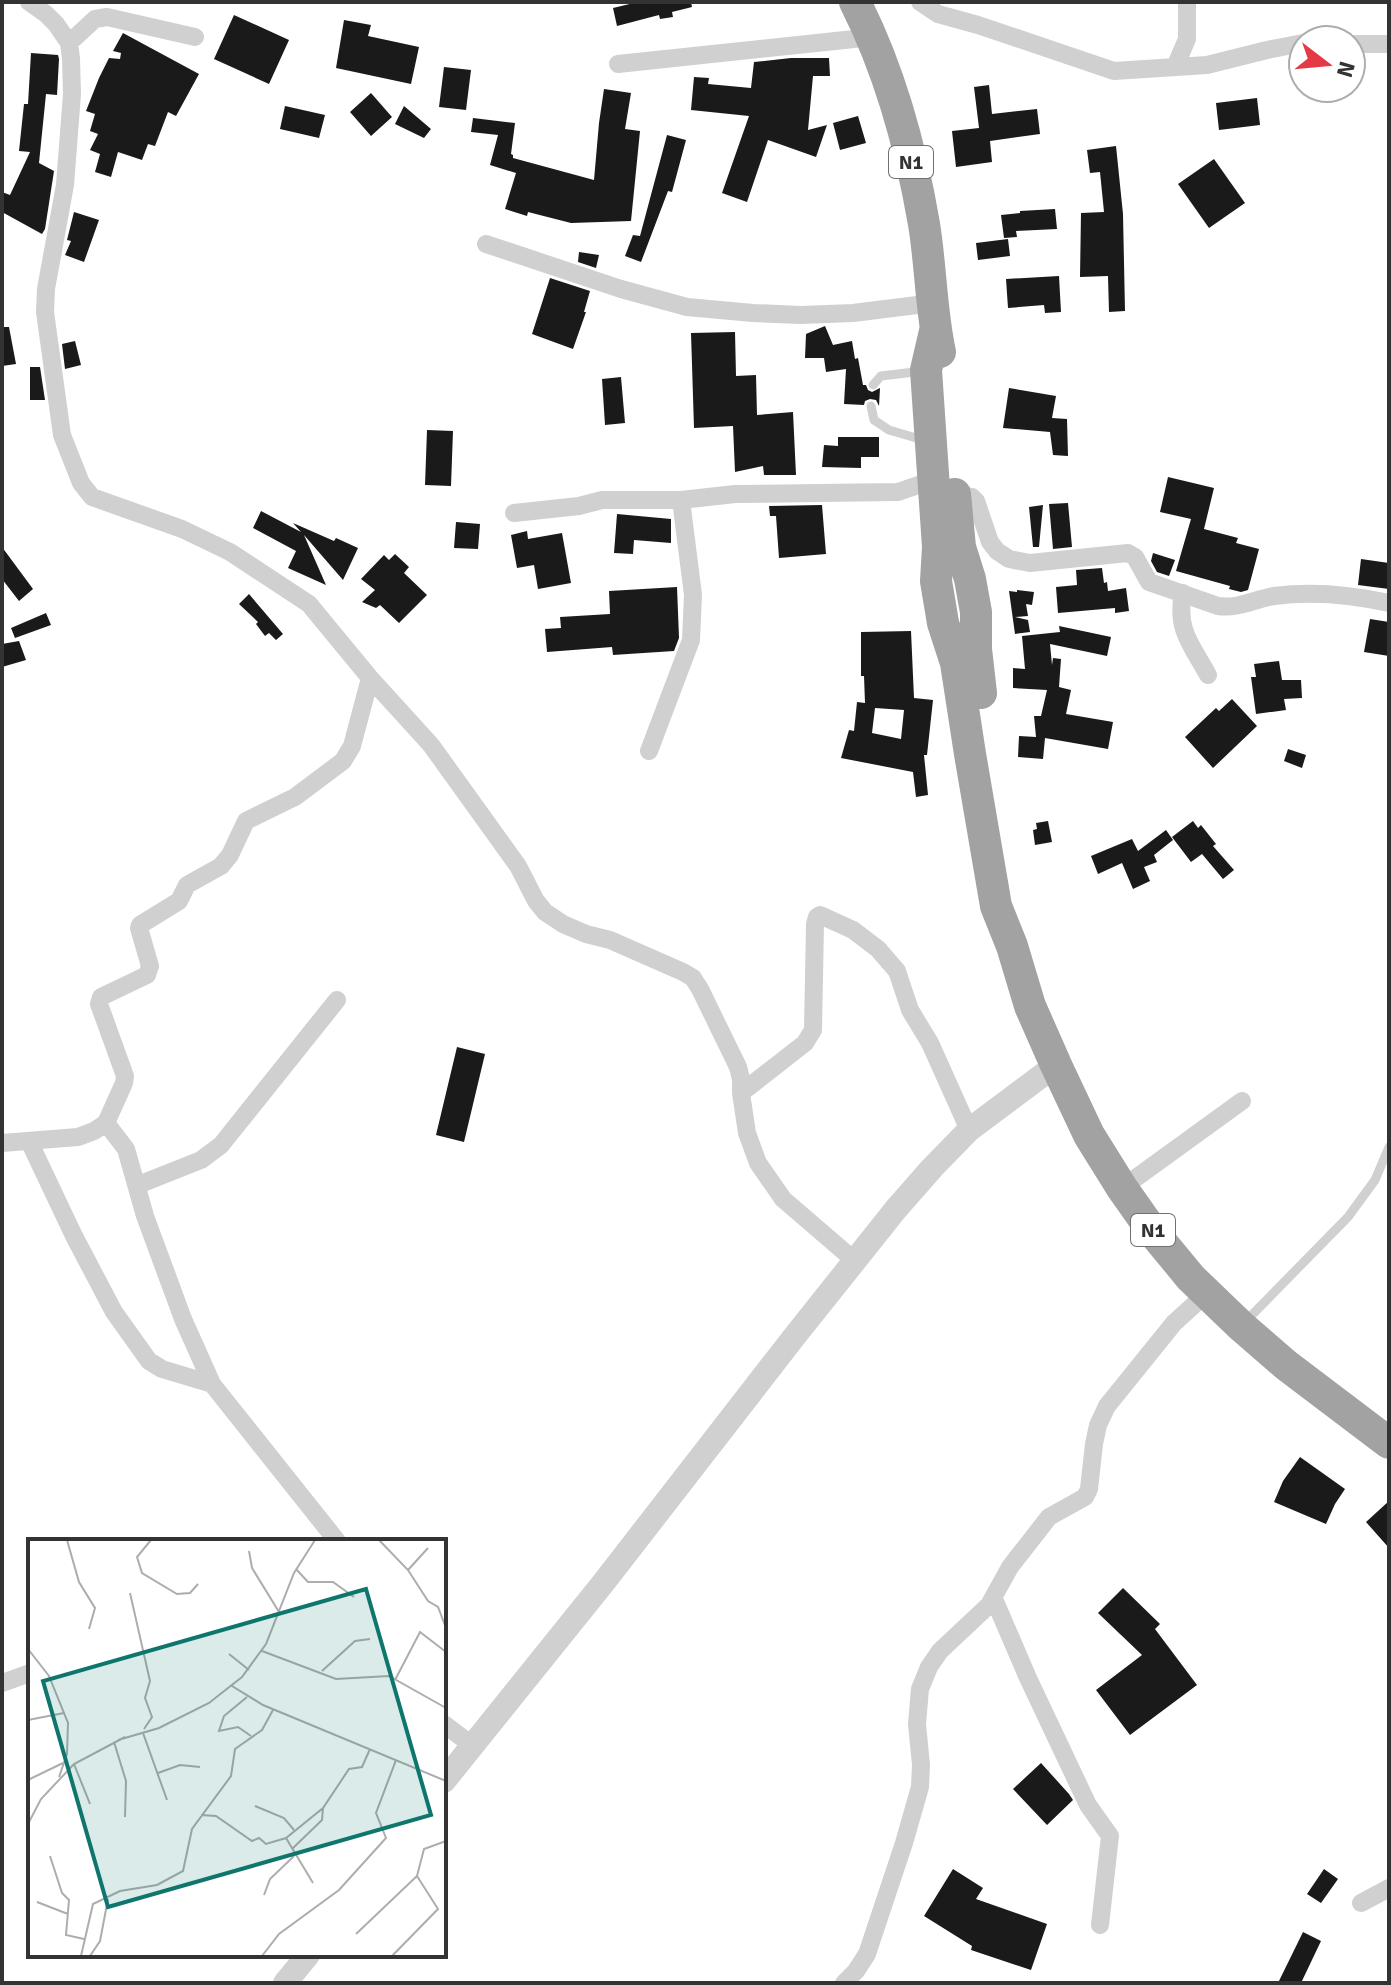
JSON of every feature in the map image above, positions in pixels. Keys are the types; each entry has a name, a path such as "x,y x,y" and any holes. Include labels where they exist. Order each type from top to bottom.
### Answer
{"highway":[{"name":"N1","path":"855,2 873,37 905,132 924,225 943,366 944,488 936,581 943,623 956,663 996,906 1030,1006 1089,1135 1153,1232 1191,1278 1241,1326 1286,1365 1389,1443"},
{"name":"N1","path":"934,317 926,370 932,442 944,488"}],"street":[{"path":"29,2 47,8 69,43 72,94 69,145 45,312 62,435 81,483 92,497 182,529 230,552 309,604 431,745 518,866 545,912 563,924 610,940 693,978 738,1067 747,1133 758,1163 783,1199 855,1261"},
{"path":"920,2 938,14 1114,71 1207,65 1287,46"},
{"path":"1175,67 1187,39 1187,2"},
{"path":"69,43 95,19 107,17 195,37"},
{"path":"618,64 873,37"},
{"path":"1367,44 1389,44"},
{"path":"486,244 621,289 687,307 801,315 853,313 934,317"},
{"path":"514,513 579,506 602,500 681,500 735,494 898,492 944,488 976,501 990,542 1009,559 1030,563 1128,553 1135,557 1147,580 1218,606 1229,607 1275,596 1304,594 1389,603"},
{"path":"649,751 691,640 693,595 681,500"},
{"path":"1183,593 1180,610 1182,629 1208,675"},
{"path":"2,1143 78,1137 106,1123 125,1076 100,1000 147,975 150,966 140,925 179,901 187,885 221,866 230,855 246,821 295,797 343,761 352,746 370,678"},
{"path":"741,1093 805,1043 813,1030 815,924 820,915 853,930 878,949 897,971 910,1010 930,1043 969,1130"},
{"path":"138,1185 201,1160 221,1145 337,1000"},
{"path":"446,1779 932,1168 969,1130 1056,1065"},
{"path":"1122,1188 1242,1101"},
{"path":"106,1123 126,1149 150,1231 183,1319 212,1384 335,1539"},
{"path":"29,1141 114,1312 149,1361 162,1369 212,1384"},
{"path":"844,1983 867,1954 920,1787 917,1724 920,1689 929,1667 940,1651 994,1599 1010,1567 1049,1517 1085,1497 1089,1489 1098,1425 1107,1406 1174,1323 1207,1293"},
{"path":"994,1599 1088,1805 1110,1836 1100,1925"},
{"path":"2,1683 28,1674"},
{"path":"446,1726 473,1746"},
{"path":"1361,1903 1389,1888"},
{"path":"285,1983 306,1957"}],"lane":[{"path":"873,385 881,376 926,370"},
{"path":"871,406 874,420 889,430 932,442"},
{"path":"1241,1326 1348,1217 1375,1180 1389,1147"}],"building":[{"path":"638,2 691,2 692,7 672,12 673,17 660,19 659,15 617,26 613,8"},
{"path":"234,15 289,40 269,84 214,59"},
{"path":"344,20 371,25 368,36 419,47 411,84 336,68"},
{"path":"123,33 199,74 176,116 168,112 155,146 148,144 142,160 118,152 111,177 95,172 100,154 90,150 98,134 90,131 95,114 86,111 109,58 120,59 121,53 113,51"},
{"path":"31,53 58,55 59,59 57,95 46,94 39,163 54,171 42,234 2,212 2,192 10,195 30,152 19,151 24,104 28,104"},
{"path":"829,58 830,76 813,76 808,130 827,125 816,157 768,140 747,202 722,193 749,116 691,110 694,77 709,78 708,84 751,88 754,62"},
{"path":"444,67 471,70 466,110 439,107"},
{"path":"989,85 992,114 1037,109 1040,134 990,141 992,162 956,167 952,131 979,128 974,87"},
{"path":"604,89 631,93 625,129 640,131 631,221 571,223 505,209 516,173 490,165 498,135 471,132 473,118 515,123 513,158 594,180"},
{"path":"371,93 392,117 371,136 350,112"},
{"path":"1257,98 1260,125 1219,130 1216,103"},
{"path":"285,106 325,115 319,138 280,129"},
{"path":"404,106 431,129 424,138 395,124"},
{"path":"858,116 866,143 840,150 833,123"},
{"path":"667,135 686,140 672,192 668,191 641,262 625,256 633,235 640,236"},
{"path":"1116,146 1123,214 1125,311 1109,312 1108,276 1080,277 1081,213 1104,212 1100,172 1090,173 1087,150"},
{"path":"1214,159 1245,203 1209,228 1178,184"},
{"path":"1055,209 1057,229 1016,231 1017,237 1004,238 1001,215"},
{"path":"74,212 99,220 84,262 65,255 71,241 67,240"},
{"path":"1008,239 1010,256 978,260 976,243"},
{"path":"579,252 599,255 596,268 578,262"},
{"path":"1059,276 1061,312 1045,313 1044,305 1008,308 1006,279"},
{"path":"550,278 590,291 573,349 532,334"},
{"path":"825,326 833,345 852,341 863,385 872,392 880,388 879,406 876,400 870,399 864,405 844,404 846,369 826,372 824,358 805,358 806,334"},
{"path":"2,327 9,327 16,364 2,366"},
{"path":"735,332 736,376 756,375 757,415 793,412 796,475 764,475 763,466 735,472 733,426 694,428 691,333"},
{"path":"75,341 81,365 65,369 62,344"},
{"path":"30,367 40,367 45,400 30,400"},
{"path":"621,377 625,423 605,425 602,379"},
{"path":"1009,388 1056,396 1052,418 1067,419 1068,456 1053,455 1050,432 1003,428"},
{"path":"427,430 453,431 451,486 425,485"},
{"path":"838,437 879,437 879,457 861,457 861,468 822,467 824,445 838,446"},
{"path":"1168,477 1214,488 1204,529 1238,538 1236,543 1259,549 1248,590 1229,589 1230,586 1176,571 1191,519 1160,512"},
{"path":"1068,503 1072,547 1053,549 1049,504"},
{"path":"822,505 826,554 779,558 776,516 770,516 769,506"},
{"path":"1043,505 1039,547 1033,547 1029,507"},
{"path":"261,511 301,532 293,523 358,548 343,580 304,535 326,585 288,568 296,551 253,528"},
{"path":"617,514 671,519 671,543 634,540 633,554 614,553"},
{"path":"456,522 480,524 478,549 454,548"},
{"path":"527,531 528,539 562,533 571,583 538,589 534,565 517,568 511,535"},
{"path":"2,547 33,589 19,601 2,579"},
{"path":"1153,553 1175,560 1169,576 1157,572 1151,561"},
{"path":"395,554 409,567 404,573 427,595 399,623 380,605 376,608 362,602 375,590 361,579 384,555 389,560"},
{"path":"1361,559 1389,563 1389,589 1358,585"},
{"path":"1102,568 1108,591 1126,588 1129,611 1115,613 1115,608 1058,613 1056,587 1077,585 1076,570"},
{"path":"677,587 679,638 674,651 613,655 612,647 547,652 545,629 561,628 560,617 610,614 609,591"},
{"path":"1009,591 1034,592 1032,605 1026,604 1028,616 1015,617 1028,620 1030,632 1015,634"},
{"path":"249,594 283,634 276,640 269,633 265,636 256,624 258,622 239,604"},
{"path":"46,613 51,625 15,638 11,628"},
{"path":"1370,619 1389,622 1389,656 1364,652"},
{"path":"1059,626 1111,637 1107,656 1050,644 1052,665 1053,658 1061,659 1059,687 1071,690 1066,714 1113,722 1108,749 1045,738 1043,759 1018,757 1019,736 1036,737 1034,716 1041,716 1047,690 1013,688 1013,668 1025,669 1022,636 1060,632"},
{"path":"911,631 914,698 933,700 927,755 924,755 928,795 916,797 913,772 841,758 849,730 854,731 857,702 865,703 864,676 861,676 861,632","holes":["875,708 904,710 901,739 872,733"]},
{"path":"19,641 26,660 2,667 2,644"},
{"path":"1279,661 1282,680 1301,680 1302,698 1284,699 1286,710 1256,714 1251,677 1256,677 1254,664"},
{"path":"1232,699 1257,726 1213,768 1185,737 1216,708 1219,711"},
{"path":"1288,749 1306,755 1302,768 1284,761"},
{"path":"1048,821 1052,842 1035,845 1033,830 1037,829 1036,823"},
{"path":"1193,821 1198,828 1201,825 1216,844 1213,846 1234,870 1223,879 1202,854 1191,862 1172,837"},
{"path":"1166,830 1173,840 1154,855 1157,862 1144,867 1150,881 1133,889 1122,863 1098,874 1091,856 1132,839 1138,851"},
{"path":"457,1047 485,1054 464,1142 436,1135"},
{"path":"1300,1457 1345,1489 1326,1524 1274,1502 1283,1481"},
{"path":"1389,1501 1389,1548 1366,1522"},
{"path":"1123,1588 1160,1624 1155,1629 1197,1685 1130,1735 1096,1690 1142,1655 1098,1613"},
{"path":"1041,1763 1073,1800 1047,1825 1013,1789"},
{"path":"953,1869 983,1888 976,1899 1047,1924 1031,1970 971,1950 972,1946 924,1916"},
{"path":"1324,1869 1338,1879 1321,1903 1307,1894"},
{"path":"1303,1932 1321,1941 1301,1983 1278,1983"}]}
